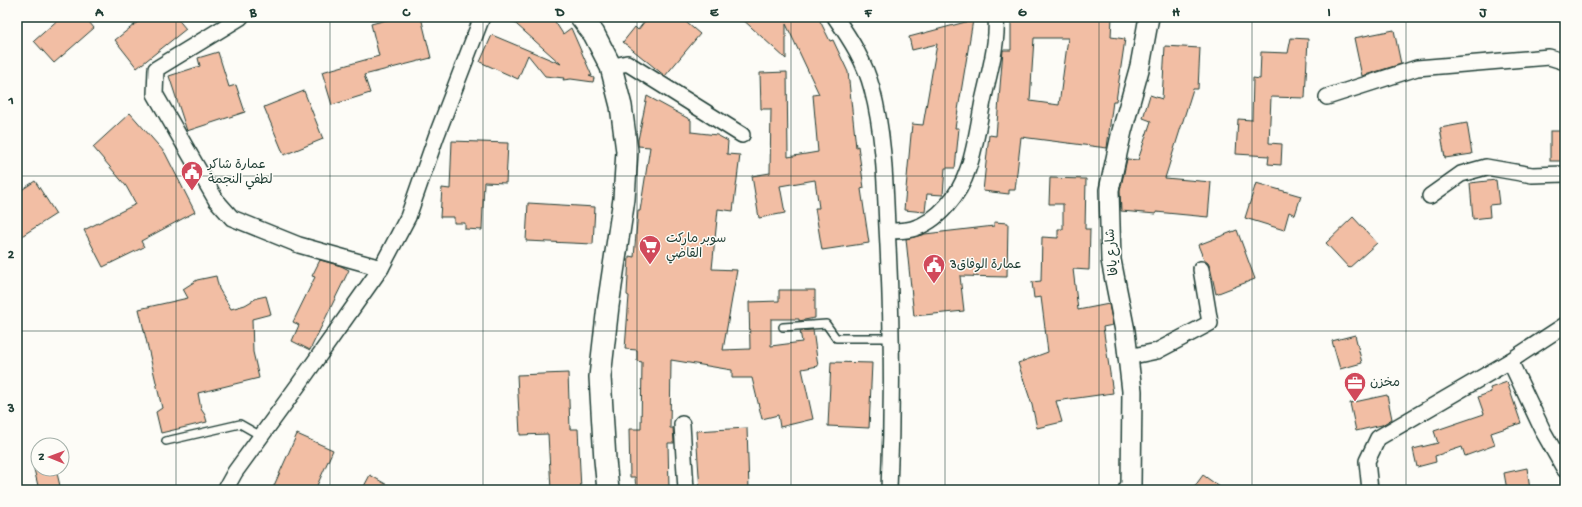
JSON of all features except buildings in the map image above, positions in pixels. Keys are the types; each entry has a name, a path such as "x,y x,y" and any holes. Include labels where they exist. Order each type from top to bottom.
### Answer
{"main road":[{"path":"581,17 594,34 612,67 621,106 627,151 624,199 608,306 600,377 608,490"}],"street":[{"path":"241,17 156,70 155,94 216,200 232,218 299,245 381,268"},
{"path":"225,490 235,472 381,268 408,217 436,137 482,17"},
{"path":"836,17 860,55 872,89 883,144 888,231 891,338 892,414 890,490"},
{"path":"888,231 911,230 928,223 945,207 960,186 968,169 992,62 996,17"},
{"name":"شارع يافا","path":"1130,488 1132,397 1125,331 1111,260 1109,190 1122,131 1140,66 1149,17"},
{"path":"1327,97 1417,68 1549,57 1565,62"},
{"path":"612,67 627,62 742,135"},
{"path":"1430,196 1461,174 1486,167 1532,175 1565,174"},
{"path":"1128,357 1157,351 1210,323 1201,269"},
{"path":"1370,490 1366,461 1378,438 1510,360 1565,325"},
{"path":"1510,360 1544,433 1565,470"},
{"path":"682,424 686,490"}],"lane":[{"path":"784,327 826,324 836,338 891,338"},
{"path":"166,441 240,424 261,436"}],"place":[{"name":"عمارة شاكر لطفي النجمة","path":"192,192"},
{"name":"سوبر ماركت القاضي","path":"650,266"},
{"name":"عمارة الوفاق3","path":"934,284"},
{"name":"مخزن","path":"1355,402"}]}
